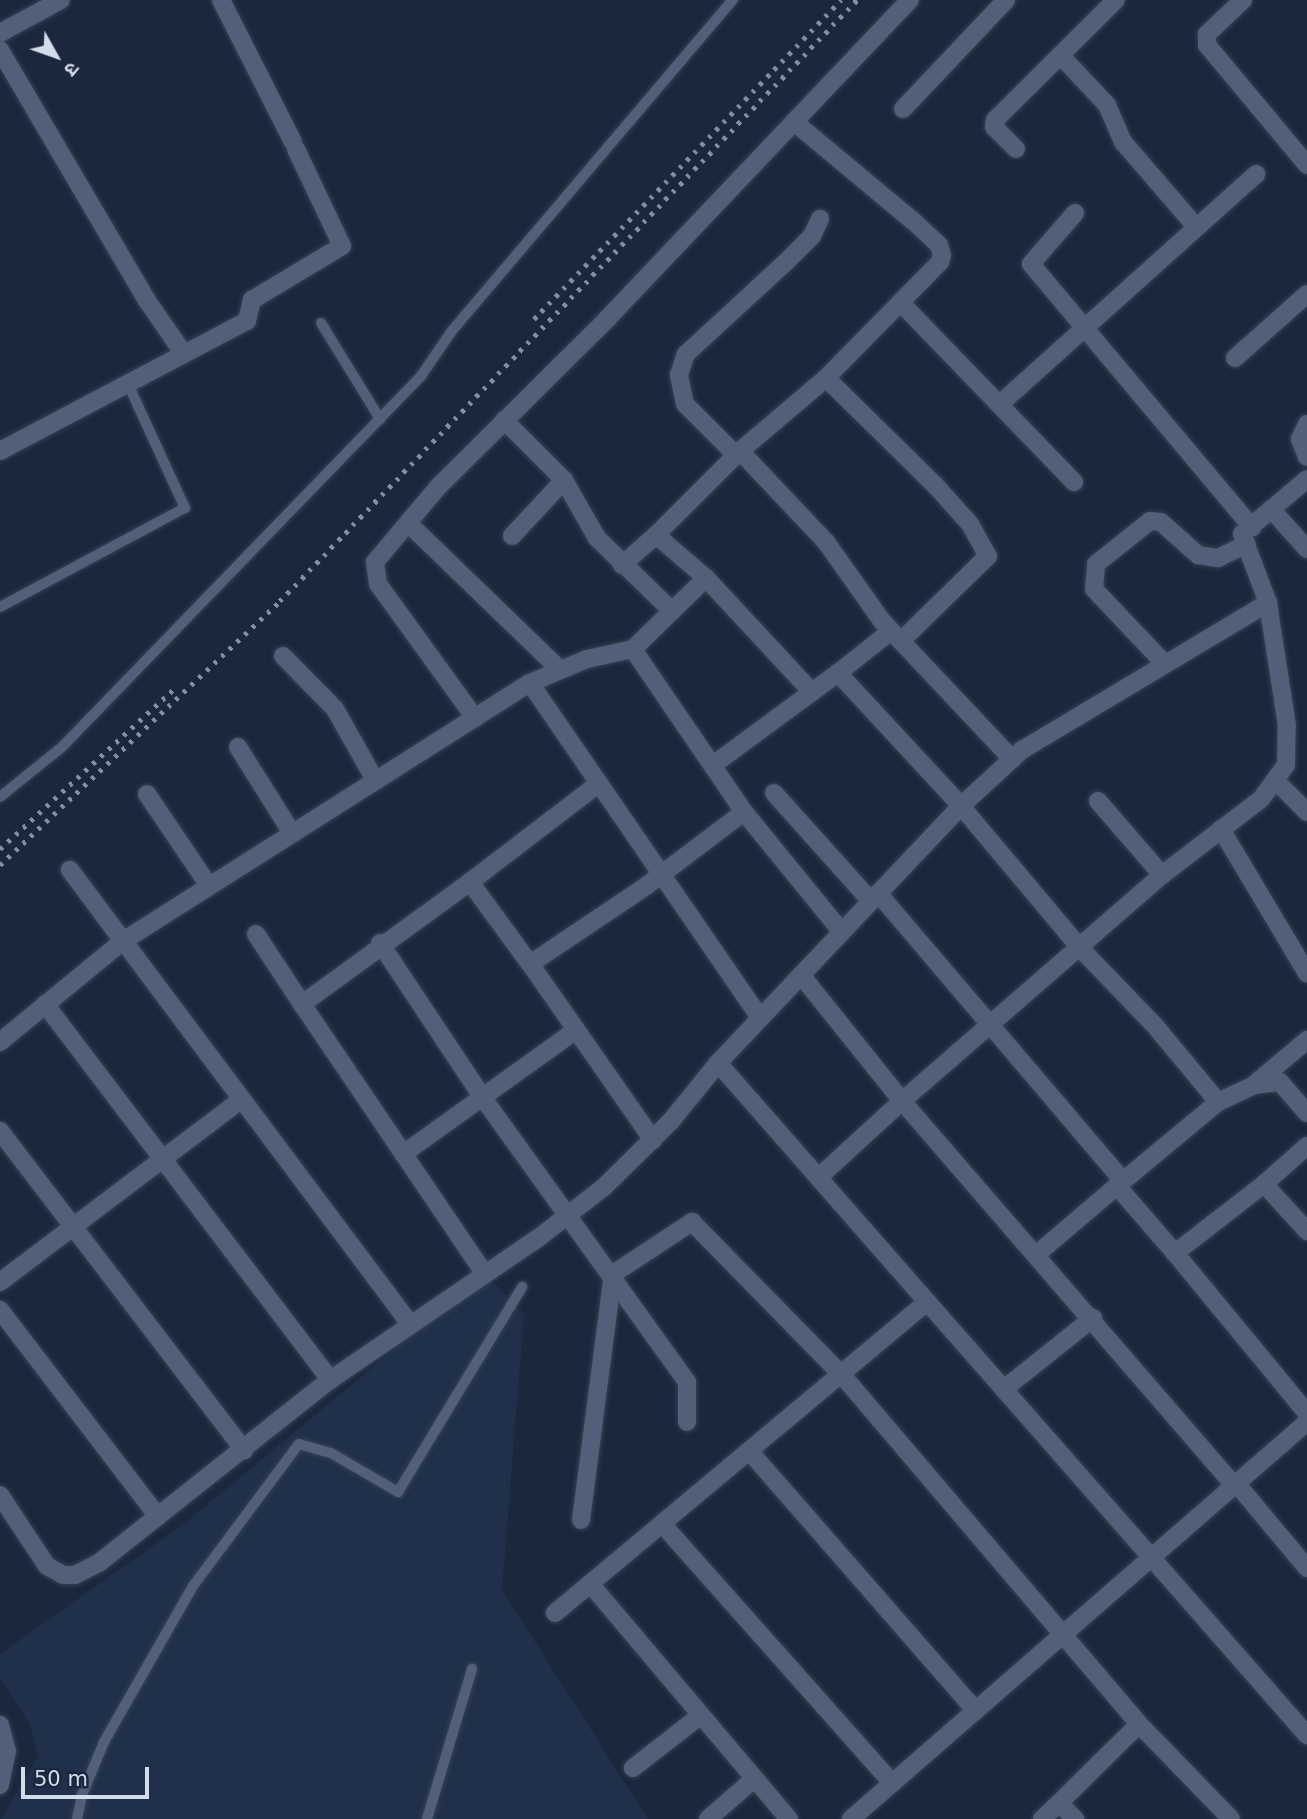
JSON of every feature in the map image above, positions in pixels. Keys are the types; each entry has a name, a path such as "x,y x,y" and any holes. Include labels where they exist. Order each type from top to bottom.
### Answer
{"street":[{"path":"0,33 61,0"},
{"path":"0,451 247,321 252,300 342,246 221,0"},
{"path":"475,718 378,584 375,562 504,420 910,0"},
{"path":"903,109 1006,0"},
{"path":"1016,149 994,122 1062,57 1116,0"},
{"path":"1244,0 1208,34 1207,45 1307,165"},
{"path":"0,50 148,302 184,354"},
{"path":"1062,57 1107,105 1123,142 1196,227"},
{"path":"622,565 738,453 826,378 940,262 939,245 794,122"},
{"path":"1001,403 1256,174"},
{"path":"819,1177 902,1101 1081,949 1162,875 1261,799 1286,765 1287,726 1268,603 1249,535 1031,264 1074,213"},
{"path":"820,219 812,236 686,354 679,375 685,404 826,542 896,636 1012,759"},
{"path":"1235,358 1307,294"},
{"path":"901,303 1001,403 1074,482"},
{"path":"713,765 838,673 896,636 988,555 982,541 944,495 826,378"},
{"path":"504,420 564,480 597,538 672,611"},
{"path":"1307,424 1300,439 1307,457"},
{"path":"1163,662 1094,589 1096,564 1150,522 1161,522 1198,555 1218,558 1249,535 1271,509 1307,479"},
{"path":"512,536 564,480"},
{"path":"1271,509 1307,549"},
{"path":"408,523 559,670"},
{"path":"656,535 706,578 812,692"},
{"path":"0,1041 123,941 530,683 587,659 633,649 706,578"},
{"path":"0,1495 47,1566 63,1575 75,1575 100,1562 330,1380 567,1215 653,1140 718,1063 841,931 961,806 1012,759 1163,662 1268,603"},
{"path":"633,649 744,812 841,931"},
{"path":"283,656 335,709 375,780"},
{"path":"838,673 961,806 1081,949 1156,1027 1218,1102"},
{"path":"530,683 760,1018"},
{"path":"238,747 292,833"},
{"path":"1275,780 1300,794 1307,812"},
{"path":"302,1004 380,943 470,882 598,784"},
{"path":"774,793 874,897 990,1028 1307,1413"},
{"path":"147,794 209,886"},
{"path":"1098,801 1162,875"},
{"path":"530,964 662,874 744,812"},
{"path":"1221,829 1307,973"},
{"path":"70,870 410,1324"},
{"path":"470,882 653,1140"},
{"path":"256,934 485,1274"},
{"path":"380,943 483,1098 687,1382 687,1422"},
{"path":"801,975 902,1101 1093,1318 1307,1568"},
{"path":"45,1004 164,1159 287,1330 330,1380"},
{"path":"403,1154 575,1031"},
{"path":"1037,1254 1218,1102 1254,1085 1307,1040"},
{"path":"718,1063 1307,1735"},
{"path":"1254,1085 1280,1082 1307,1113"},
{"path":"0,1282 241,1100"},
{"path":"0,1131 244,1450"},
{"path":"1175,1253 1264,1184 1307,1146"},
{"path":"1264,1184 1307,1231"},
{"path":"581,1520 612,1274 692,1222 842,1375 1139,1724 1231,1819"},
{"path":"555,1613 592,1586 928,1302"},
{"path":"0,1310 158,1517"},
{"path":"1004,1390 1093,1318"},
{"path":"851,1819 1307,1423"},
{"path":"751,1452 976,1711"},
{"path":"664,1525 892,1783"},
{"path":"592,1586 789,1819"},
{"path":"633,1768 701,1715"},
{"path":"1042,1819 1139,1724"},
{"path":"0,1725 7,1751 0,1785"},
{"path":"709,1819 755,1779"},
{"path":"1059,1803 1075,1819"}],"lane":[{"path":"0,797 62,747 380,419 733,0"},
{"path":"321,323 380,419"},
{"path":"0,607 185,508 128,384"},
{"path":"77,1819 82,1795 104,1742 193,1586 299,1444 331,1453 398,1492 522,1287"},
{"path":"427,1819 472,1669"}],"shaded area":[{"path":"485,1274 524,1314 502,1590 648,1819 1,1819 38,1757 30,1725 0,1678 0,1654 184,1524"}],"railway":[{"path":"534,319 841,0"},
{"path":"0,865 280,601 857,0"},
{"path":"0,849 173,690"}]}
